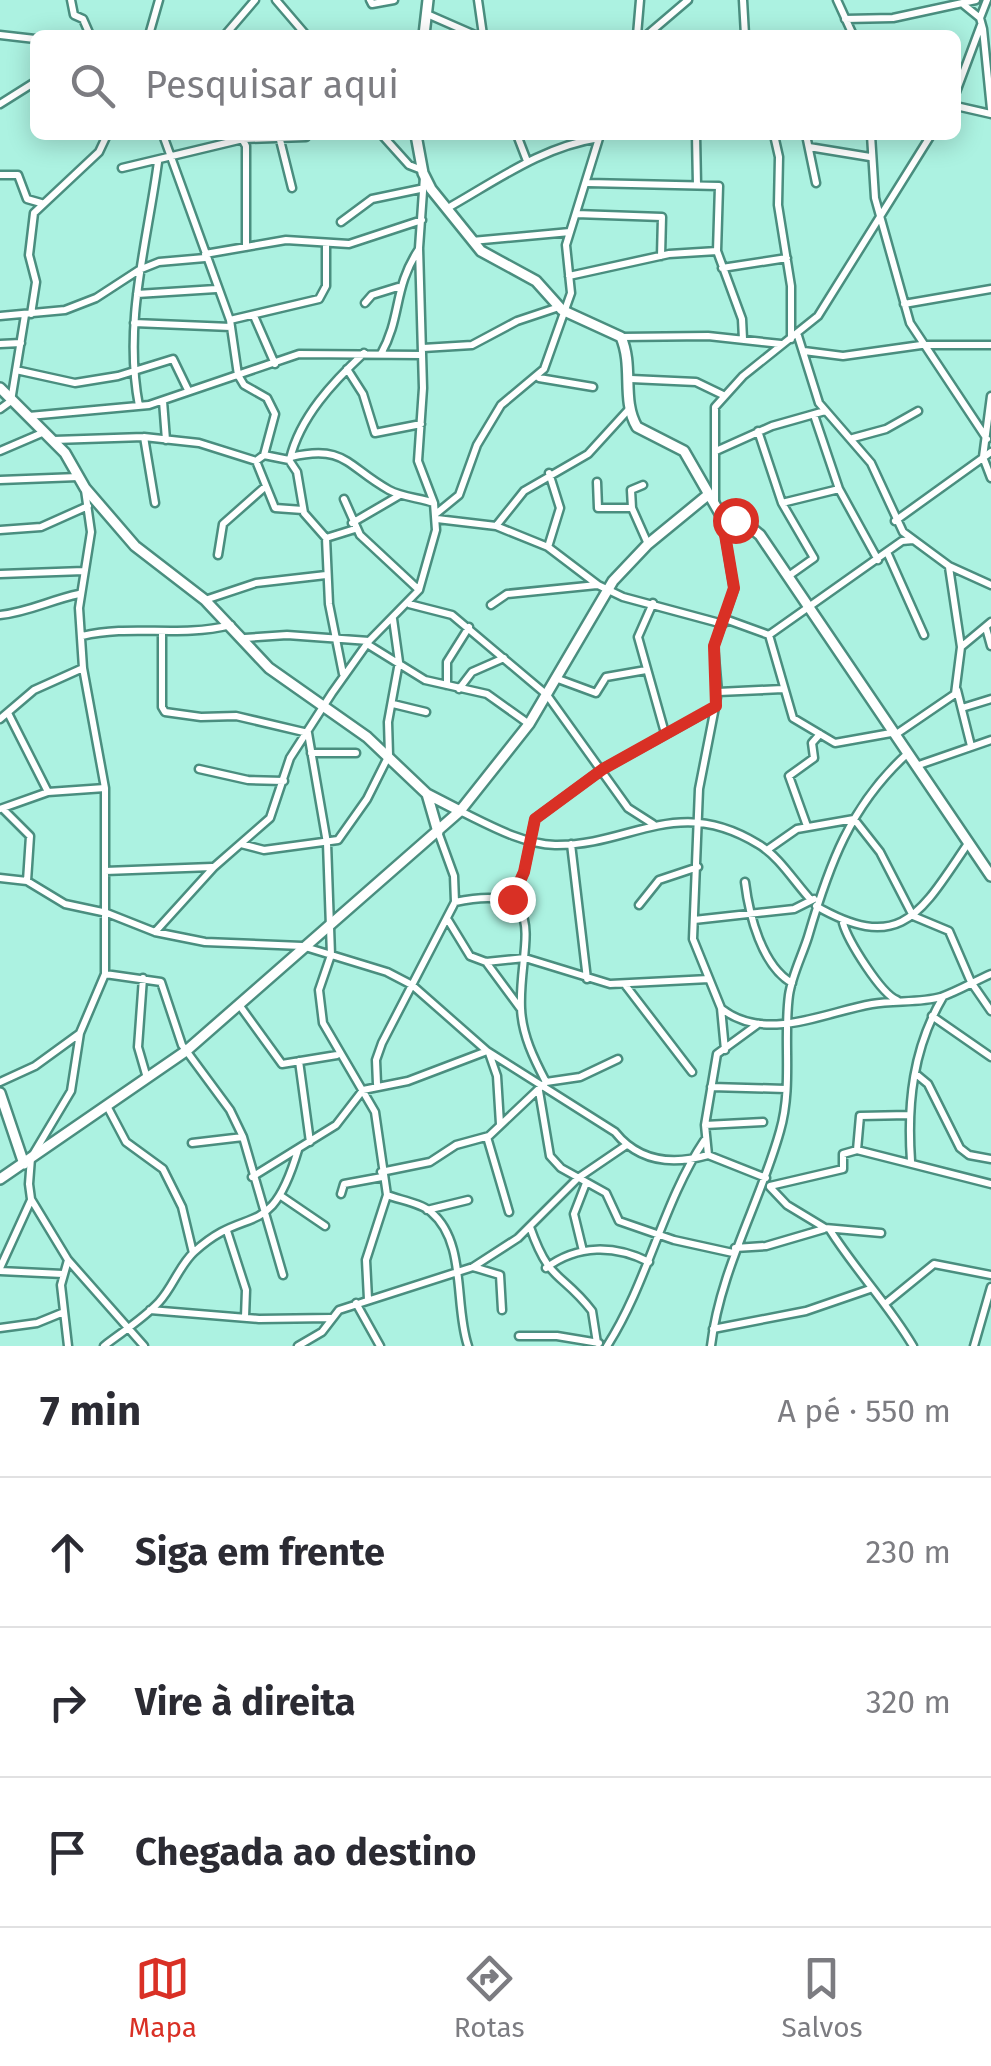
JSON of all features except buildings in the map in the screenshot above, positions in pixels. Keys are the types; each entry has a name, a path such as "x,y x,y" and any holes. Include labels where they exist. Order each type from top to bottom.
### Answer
{"street":[{"path":"72,0 74,15 83,20 88,30"},
{"path":"151,30 160,0"},
{"path":"229,30 255,0"},
{"path":"276,0 302,30"},
{"path":"370,0 394,0"},
{"path":"425,30 428,0"},
{"path":"478,0 482,30"},
{"path":"637,30 640,0"},
{"path":"653,30 688,0"},
{"path":"743,0 745,30"},
{"path":"837,0 850,30"},
{"path":"845,19 893,18 976,0"},
{"path":"961,80 984,25 988,0"},
{"path":"961,107 991,111 984,25 964,5"},
{"path":"427,14 464,30"},
{"path":"0,35 30,38"},
{"path":"0,104 30,85"},
{"path":"0,409 11,401 36,282 29,255 32,218 40,202 64,188 100,152 105,140"},
{"path":"164,140 231,323 238,375 244,385 266,398 275,414 264,456"},
{"path":"122,168 170,159 232,140"},
{"path":"242,140 246,247"},
{"path":"280,140 292,188"},
{"path":"386,140 409,165 423,173 472,241 492,260 536,281 561,308 621,338 683,335 782,344"},
{"path":"155,932 214,868 276,810 290,758 368,643 410,604 431,560 437,516 418,460 423,352 419,248 423,173 417,140"},
{"path":"519,140 527,161"},
{"path":"446,209 527,161 585,140"},
{"path":"437,516 458,495 477,445 501,405 538,378 551,352 561,308 572,288 566,254 570,232 599,140"},
{"path":"696,140 697,184"},
{"path":"775,140 794,338 804,351 815,394 825,411 853,438 888,495 903,537 914,540 948,566 991,586"},
{"path":"807,140 816,183"},
{"path":"871,140 880,217 904,304 922,345 986,439"},
{"path":"715,504 713,414 723,395 794,338 826,306 927,140"},
{"path":"809,147 870,156"},
{"path":"139,406 132,370 134,324 158,162"},
{"path":"0,174 18,175 24,181 26,199 40,202"},
{"path":"588,183 697,184 720,188 717,250 742,319 742,340"},
{"path":"340,222 372,199 420,189"},
{"path":"576,214 662,217 661,256"},
{"path":"0,316 84,303 140,270 246,247 304,240 326,244 367,240 422,220"},
{"path":"472,241 570,232"},
{"path":"134,324 231,323 319,300 326,286 326,244"},
{"path":"381,354 396,326 398,287 419,248"},
{"path":"569,276 661,256 717,250"},
{"path":"722,268 787,258"},
{"path":"365,303 372,295 398,287"},
{"path":"138,294 216,289"},
{"path":"904,304 991,289"},
{"path":"26,416 164,401 300,354 423,352 472,345 517,320 561,308"},
{"path":"254,316 275,364"},
{"path":"621,338 631,378 630,408 637,427 684,451 722,517 734,580 714,646 718,692 699,790 694,920 696,950 721,1008 725,1050"},
{"path":"0,344 21,344"},
{"path":"804,351 843,356 922,345 991,344"},
{"path":"344,676 326,575 326,538 303,510 297,472 290,459 297,437 320,397 364,353"},
{"path":"16,370 75,383 173,359 188,390"},
{"path":"347,369 362,394 375,434 421,424"},
{"path":"538,378 593,387"},
{"path":"631,378 696,382 723,395"},
{"path":"0,388 42,433 54,440 84,488 91,532 79,594 83,668 106,788 105,974 80,1033 71,1091 28,1161"},
{"path":"991,396 986,439 991,478"},
{"path":"164,401 166,440"},
{"path":"496,526 520,495 549,473 588,454 630,408"},
{"path":"716,451 758,432 825,411"},
{"path":"853,438 886,428 918,411"},
{"path":"814,414 838,489 878,560"},
{"path":"758,432 782,503 814,558 790,574"},
{"path":"0,451 42,433"},
{"path":"54,440 144,437 217,447 256,460 264,456 290,459 330,452 401,494 434,503"},
{"path":"144,437 155,503"},
{"path":"895,521 987,454"},
{"path":"256,460 277,511 303,510"},
{"path":"548,547 560,508 549,473"},
{"path":"0,480 79,477"},
{"path":"597,482 600,510 632,508"},
{"path":"643,485 631,490 632,508 648,544"},
{"path":"218,555 224,524 266,486"},
{"path":"84,488 135,546 232,625 269,668 389,755 427,794 530,841 571,844 653,824 700,823 768,850 814,903 843,922 878,930 913,916 934,896 969,841"},
{"path":"782,503 838,489"},
{"path":"326,538 354,526 401,494"},
{"path":"0,1179 186,1051 460,811 548,695 603,587 709,494"},
{"path":"888,495 907,510"},
{"path":"344,498 354,526 419,590"},
{"path":"0,530 41,528 88,506"},
{"path":"437,516 496,526 548,547 623,598 769,635"},
{"path":"722,517 749,526 790,574 906,754 991,876"},
{"path":"769,635 878,560 903,537"},
{"path":"887,552 924,636"},
{"path":"948,566 961,647 957,690 972,746"},
{"path":"0,574 84,571"},
{"path":"204,600 243,586 326,575"},
{"path":"491,604 506,594 603,587"},
{"path":"0,615 28,612 47,601 79,594"},
{"path":"410,604 452,615 548,695 628,808 653,824"},
{"path":"653,604 638,631 665,733"},
{"path":"240,844 264,850 328,843 338,840 350,823 389,755 388,722 400,662 393,619"},
{"path":"82,636 128,629 196,633 232,625"},
{"path":"961,647 988,625"},
{"path":"988,625 991,646"},
{"path":"447,686 445,668 469,627"},
{"path":"162,633 162,707 166,712 236,716 308,733"},
{"path":"769,635 790,715 841,743 893,734 957,690"},
{"path":"245,638 336,637 368,643 416,676 487,694 529,724"},
{"path":"459,689 472,672 505,658"},
{"path":"0,720 34,690 83,668"},
{"path":"558,679 596,693 606,677 615,672 646,670"},
{"path":"718,692 783,689"},
{"path":"962,708 991,699"},
{"path":"393,704 426,712"},
{"path":"512,899 524,872 535,819 603,769 716,706"},
{"path":"8,713 48,792"},
{"path":"308,733 328,843 330,955 319,1002 323,1023 338,1054 375,1112 381,1175 387,1195 366,1260 368,1299"},
{"path":"807,826 789,776 814,758 812,742 820,734"},
{"path":"915,766 991,740"},
{"path":"311,753 356,753"},
{"path":"711,1346 734,1251 751,1206 767,1182 786,1089 792,983 814,903 872,786 906,754"},
{"path":"198,769 248,780 284,780"},
{"path":"27,881 30,836 2,810 48,792 106,788"},
{"path":"377,1084 376,1060 455,902 454,876 427,794"},
{"path":"768,850 788,834 807,826 854,819"},
{"path":"854,819 880,852 913,916 948,930 972,982 991,1011"},
{"path":"571,844 587,980"},
{"path":"640,905 659,880 698,867"},
{"path":"104,870 214,868"},
{"path":"0,878 27,881 64,904 106,913 155,932 205,942 302,946 412,985 488,1052 615,1132 626,1146 643,1156 690,1162 708,1155 767,1182 787,1205 828,1229 913,1346"},
{"path":"745,882 751,914 776,968 792,983"},
{"path":"455,902 492,896 512,899 521,910 528,932 520,1009 543,1086 548,1151 560,1168 606,1193 619,1220 662,1236 734,1251 828,1229 881,1233"},
{"path":"694,920 814,903"},
{"path":"448,920 470,956 486,962 525,958 587,980 625,985 709,979"},
{"path":"843,922 852,944 886,994 898,1000"},
{"path":"486,962 520,1009"},
{"path":"105,974 161,982 186,1051 230,1110 243,1137 283,1275"},
{"path":"721,1008 742,1020 787,1022 898,1000 944,996 991,974"},
{"path":"142,978 138,1047 147,1078"},
{"path":"625,985 692,1072"},
{"path":"910,1162 909,1115 920,1040 944,996"},
{"path":"240,1006 280,1063 338,1054"},
{"path":"932,1016 991,1057"},
{"path":"708,1155 705,1125 717,1054 760,1022"},
{"path":"0,1082 35,1066 80,1033"},
{"path":"252,1177 336,1125 363,1090 377,1084 408,1082 488,1052"},
{"path":"488,1052 497,1076 500,1124"},
{"path":"342,1194 346,1183 430,1162 456,1145 487,1137 543,1086 580,1077 618,1059"},
{"path":"299,1061 310,1142"},
{"path":"916,1074 928,1084 960,1148 969,1155 991,1159"},
{"path":"711,1088 786,1089"},
{"path":"0,1094 28,1161 31,1198 68,1260 144,1346"},
{"path":"108,1106 126,1142 163,1169 182,1207 193,1253"},
{"path":"857,1150 860,1116 909,1115"},
{"path":"705,1125 763,1122"},
{"path":"192,1143 243,1137"},
{"path":"487,1137 509,1212"},
{"path":"603,1345 662,1236 690,1162 704,1140"},
{"path":"298,1346 322,1332 331,1318 356,1303 473,1267 530,1228 626,1146"},
{"path":"104,1346 150,1310 193,1253 228,1231 264,1216 281,1196 298,1150"},
{"path":"767,1182 843,1169 844,1154 857,1150 991,1184"},
{"path":"582,1181 574,1214 582,1251"},
{"path":"387,1195 428,1210 444,1232 458,1272 468,1346"},
{"path":"281,1196 325,1226"},
{"path":"31,1198 0,1269 63,1274"},
{"path":"428,1210 468,1200"},
{"path":"530,1228 546,1268 592,1310 603,1345"},
{"path":"228,1231 246,1290 245,1317"},
{"path":"546,1268 582,1251 615,1247 649,1262"},
{"path":"68,1260 63,1274 68,1346"},
{"path":"885,1304 934,1264 991,1275"},
{"path":"473,1267 500,1275 502,1310"},
{"path":"974,1346 991,1287"},
{"path":"713,1329 806,1311 870,1289"},
{"path":"356,1303 379,1345"},
{"path":"150,1310 331,1318"},
{"path":"0,1328 37,1323 64,1312"},
{"path":"519,1336 557,1336 603,1345"}],"route":[{"path":"512,899 524,872 535,819 603,769 716,706 714,646 734,588 722,517 735,520"}]}
